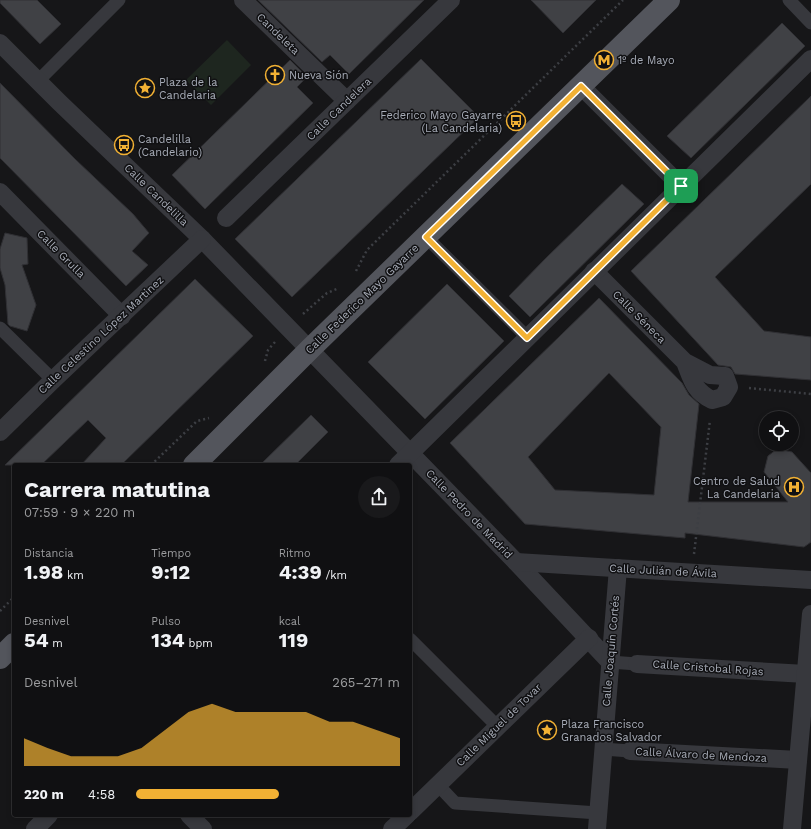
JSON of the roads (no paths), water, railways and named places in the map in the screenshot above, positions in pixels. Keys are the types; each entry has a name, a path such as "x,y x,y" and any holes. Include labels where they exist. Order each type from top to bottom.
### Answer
{"main road":[{"name":"Calle Federico Mayo Gayarre","path":"196,463 669,0"},
{"path":"0,658 12,646"}],"street":[{"path":"38,81 119,0"},
{"name":"Candeleta","path":"243,0 347,101"},
{"name":"Calle Candelera","path":"226,218 451,0"},
{"path":"789,0 811,24"},
{"name":"Calle Candelilla","path":"0,43 202,239 310,350"},
{"path":"404,459 811,59"},
{"path":"581,86 681,186"},
{"name":"Calle Grulla","path":"0,192 122,316"},
{"path":"426,237 527,338"},
{"name":"Calle Celestino López Martinez","path":"0,432 202,239"},
{"name":"Calle Séneca","path":"594,271 685,362 710,375 725,376 729,386 723,397 712,400 702,395 692,382 685,362"},
{"path":"0,328 53,380"},
{"name":"Calle Pedro de Madrid","path":"310,350 404,459"},
{"name":"Calle Pedro de Madrid","path":"412,466 516,562 610,662"},
{"name":"Calle Julián de Ávila","path":"516,562 811,580"},
{"name":"Calle Joaquín Cortés","path":"598,821 618,568"},
{"path":"792,829 811,614"},
{"name":"Calle Miguel de Tovar","path":"412,809 589,638"},
{"path":"412,641 498,727"},
{"name":"Calle Cristobal Rojas","path":"610,662 806,674"},
{"name":"Calle Álvaro de Mendoza","path":"603,749 798,760"},
{"path":"438,785 455,803 598,821"},
{"path":"35,829 47,817"},
{"path":"191,817 203,829"},
{"name":"Calle Miguel de Tovar","path":"392,829 404,817"}],"place":[{"name":"1º de Mayo","path":"604,60"},
{"name":"Nueva Sión","path":"275,75"},
{"name":"Plaza de la Candelaria","path":"145,88"},
{"name":"Federico Mayo Gayarre (La Candelaria)","path":"516,121"},
{"name":"Candelilla (Candelario)","path":"124,145"},
{"name":"Centro de Salud La Candelaria","path":"794,487"},
{"name":"Plaza Francisco Granados Salvador","path":"547,730"}]}
